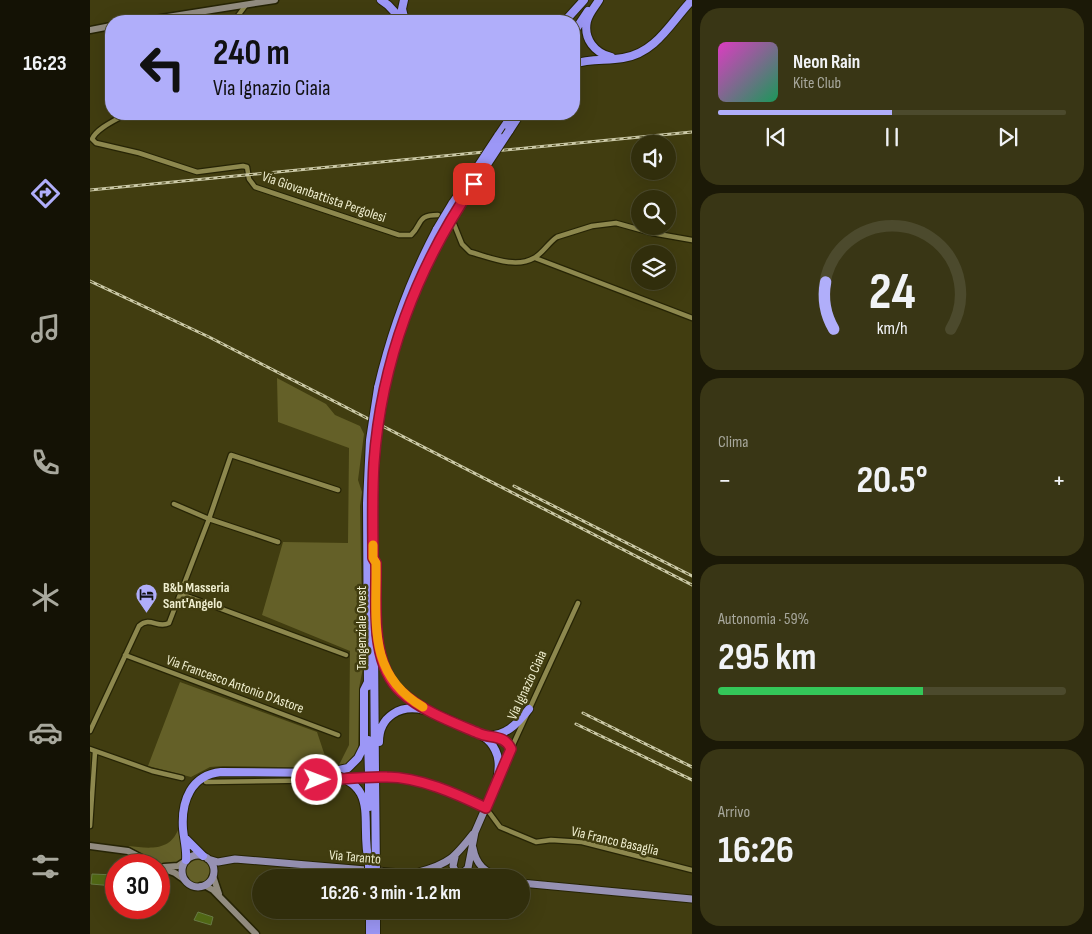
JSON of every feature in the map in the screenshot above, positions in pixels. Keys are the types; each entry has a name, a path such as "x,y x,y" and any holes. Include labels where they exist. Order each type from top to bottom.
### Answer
{"highway":[{"path":"381,0 394,10"},
{"path":"387,0 399,15"},
{"path":"400,0 403,15"},
{"path":"402,9 404,0"},
{"path":"570,15 584,0"},
{"path":"578,15 588,0"},
{"path":"580,23 595,0"},
{"path":"599,0 587,22 588,38 592,46 602,54 623,58"},
{"path":"580,62 623,58 652,46 689,2"},
{"name":"Tangenziale Ovest","path":"369,869 374,773 368,682 370,440 381,390 387,349 419,264 510,120"},
{"name":"Tangenziale Ovest","path":"478,171 503,132"},
{"name":"Tangenziale Ovest","path":"370,503 373,558 376,869"},
{"path":"373,558 376,563 378,635 387,674 400,691 433,713 481,735 492,739 504,740 511,749"},
{"path":"326,773 348,768 354,764 362,752 365,740 364,690 368,682"},
{"path":"374,773 380,730 390,716 408,708 433,713"},
{"path":"492,739 514,726 530,709"},
{"path":"492,739 499,762 497,781"},
{"path":"185,861 184,815 189,792 200,778 207,774 231,771 326,773 350,780 363,797 369,863"},
{"path":"185,838 206,857"},
{"path":"370,919 370,934"},
{"path":"376,919 376,934"}],"main road":[{"name":"Via Ignazio Ciaia","path":"467,869 475,832 511,749"},
{"name":"Via Ignazio Ciaia","path":"430,869 455,857 475,832"},
{"path":"472,845 475,858 483,869"},
{"name":"Via Taranto","path":"185,861 194,856 206,857 218,862 235,859 353,869"},
{"path":"206,857 212,863 213,874"},
{"path":"455,857 455,869"},
{"name":"Via Taranto","path":"202,886 208,884 213,874 224,864 248,860"},
{"path":"185,861 182,870 185,880 193,886 202,886"},
{"path":"530,884 692,899"}],"street":[{"path":"181,15 276,0"},
{"path":"238,15 246,5"},
{"path":"90,30 105,27"},
{"name":"Via Giovanbattista Pergolesi","path":"116,120 92,136 92,139 96,143 139,153 197,172 247,167 251,183 255,187 399,235 411,235 424,217 438,215"},
{"path":"454,224 462,244 470,252 518,264 535,258 557,237 602,224 616,223 692,240"},
{"path":"535,258 692,318"},
{"path":"90,731 139,626 143,622 150,621 164,626 169,624 231,455 338,490"},
{"path":"174,504 209,519 278,542"},
{"path":"181,594 346,655"},
{"name":"Via Ignazio Ciaia","path":"511,749 578,603"},
{"name":"Via Francesco Antonio D'Astore","path":"125,655 338,735"},
{"path":"90,826 92,750 152,771 182,778"},
{"path":"206,782 354,779 386,776 441,788 486,808"},
{"name":"Via Franco Basaglia","path":"486,808 500,828 536,842 551,840 582,842 692,870"},
{"path":"90,846 128,851 134,854"},
{"name":"Via Taranto","path":"170,867 185,861"},
{"path":"170,871 185,880"},
{"path":"213,874 216,888 222,899"},
{"path":"202,886 210,888 256,934"}],"shaded area":[{"path":"277,378 326,404 335,415 360,426 364,434 358,480 362,492 360,506 363,668 359,688 358,751 354,759 338,767 349,745 350,651 262,615 283,542 348,543 349,448 278,422"},
{"path":"180,682 317,732 329,768 223,766 210,767 191,777 148,766"},
{"path":"178,830 184,856 177,864 170,864 170,854 143,854 128,846 157,847 169,842"},
{"path":"198,860 207,863 210,872 207,881 198,884 189,881 186,872 189,863"}],"building":[{"path":"92,874 105,875 105,885 91,884"},
{"path":"198,912 213,917 211,925 194,920"}],"railway":[{"path":"90,190 692,132"},
{"path":"90,281 209,337 692,585"},
{"path":"514,486 692,576"},
{"path":"583,713 692,767"},
{"path":"576,724 692,780"}],"slow traffic":[{"path":"373,545 373,558 376,563 378,635 383,663 387,674 400,691 423,707"}],"place":[{"name":"B&b Masseria Sant'Angelo","path":"147,614"}],"route":[{"path":"317,780 386,776 400,778 441,788 486,808 511,749 504,740 493,736 481,735 433,713 400,691 387,674 380,653 378,635 376,563 373,558 373,480 378,423 384,391 404,317 417,286 443,232 474,184"}]}
